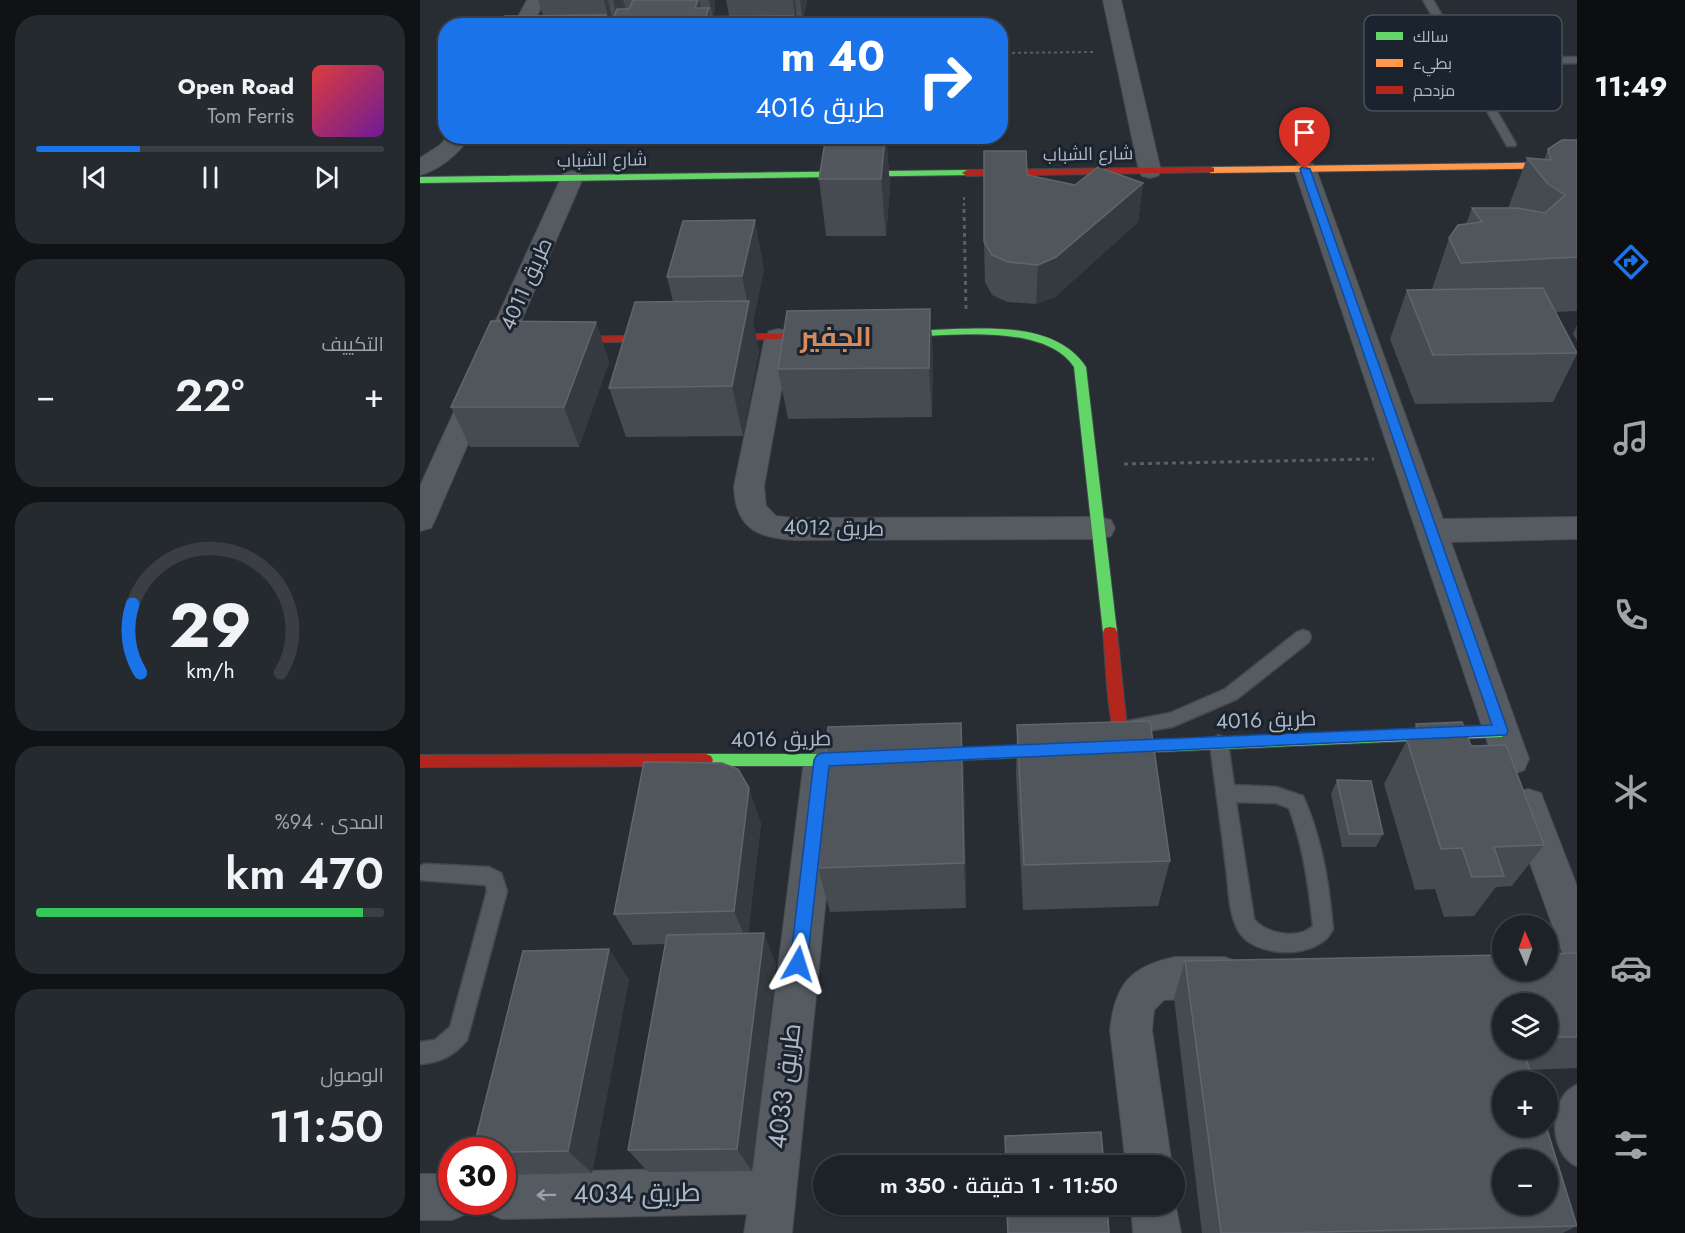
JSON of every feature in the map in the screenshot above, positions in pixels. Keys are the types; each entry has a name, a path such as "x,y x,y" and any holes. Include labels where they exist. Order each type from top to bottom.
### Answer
{"street":[{"path":"526,18 536,0"},
{"path":"1112,0 1150,171"},
{"path":"420,168 454,144"},
{"path":"460,180 459,162 462,144"},
{"name":"شارع الشباب","path":"420,180 1577,165"},
{"path":"1305,169 1501,731 1569,961"},
{"name":"طريق 4011","path":"422,510 506,341 572,178"},
{"path":"872,335 1002,334 1030,337 1048,342 1072,355 1080,367 1100,528 1120,728 1125,747"},
{"name":"طريق 4012","path":"778,336 749,486 749,503 753,513 762,523 794,529 1100,528"},
{"path":"546,340 836,336"},
{"path":"1432,531 1577,528"},
{"name":"طريق 4016","path":"420,761 822,760 1501,731"},
{"name":"طريق 4033","path":"770,1212 822,760"},
{"path":"1148,1155 1131,1030 1131,1011 1138,995 1151,983 1168,978 1320,975"},
{"path":"420,1197 438,1197"},
{"name":"طريق 4034","path":"516,1197 770,1212"},
{"path":"1155,1215 1157,1233"}],"lane":[{"path":"1428,0 1436,15"},
{"path":"1562,60 1577,60"},
{"path":"1492,111 1511,144"},
{"path":"1120,728 1173,720 1231,694 1303,636"},
{"path":"1218,743 1247,928 1262,939 1293,942 1313,938 1323,929 1321,904 1302,817 1296,802 1276,795 1226,794"},
{"path":"420,1053 432,1053 442,1049 452,1042 459,1032 497,891 494,879 489,876 425,873"},
{"path":"1577,1096 1569,1108 1565,1126 1571,1148 1577,1155"}],"path":[{"path":"1008,53 1124,51"},
{"path":"963,173 966,334"},
{"path":"1093,465 1406,458"}],"building":[{"path":"633,0 698,0 695,8 709,8 706,17 614,18 617,9 629,9"},
{"path":"606,15 605,18 504,18 505,16"},
{"path":"793,16 793,18 627,17"},
{"path":"1562,140 1577,140 1577,257 1461,263 1449,238 1458,225 1482,222 1472,208 1517,208 1545,213 1565,195 1547,183 1527,158 1551,160 1548,149"},
{"path":"825,144 884,144 881,179 819,179"},
{"path":"984,151 1026,151 1027,175 1075,185 1098,167 1143,183 1056,257 1038,265 1008,262 992,255 984,242"},
{"path":"755,220 742,276 667,277 683,221"},
{"path":"1543,288 1577,353 1433,355 1407,290"},
{"path":"749,301 732,386 609,388 635,302"},
{"path":"930,309 929,368 778,369 787,311"},
{"path":"491,321 596,322 564,407 451,407"},
{"path":"1150,721 1170,861 1024,865 1017,725"},
{"path":"1462,722 1471,746 1506,745 1544,845 1494,847 1504,876 1472,877 1462,848 1441,849 1407,740 1421,739 1416,724"},
{"path":"961,723 964,863 818,868 828,727"},
{"path":"644,762 722,763 738,769 749,788 734,911 614,914"},
{"path":"1337,780 1371,781 1383,834 1349,834"},
{"path":"764,933 737,1149 628,1150 667,935"},
{"path":"609,949 568,1151 516,1152 516,1137 476,1137 523,951"},
{"path":"1577,953 1577,1037 1558,1037 1558,993 1492,993 1492,1059 1526,1059 1530,1071 1492,1071 1492,1137 1549,1137 1553,1149 1492,1149 1492,1215 1558,1215 1558,1165 1577,1226 1221,1233 1185,961 1492,955 1492,981 1558,981 1558,954"},
{"path":"1101,1132 1103,1155 1006,1155 1005,1136"},
{"path":"1007,1215 1108,1215 1109,1233 1008,1233"}],"traffic: fast":[{"path":"420,180 967,173"},
{"path":"889,335 954,332 999,332 1021,335 1061,347 1076,361 1080,367 1110,632"},
{"path":"1109,748 1501,731"},
{"path":"706,760 822,760 1060,750"}],"traffic: slow":[{"path":"1211,170 1577,165"}],"traffic: jam":[{"path":"967,173 1211,170"},
{"path":"559,340 828,336"},
{"path":"1110,632 1120,728 1125,747"},
{"path":"420,761 706,760"}],"district":[{"name":"الجفير","path":"836,336"}],"route":[{"path":"798,964 822,760 1501,731 1305,169"}]}
